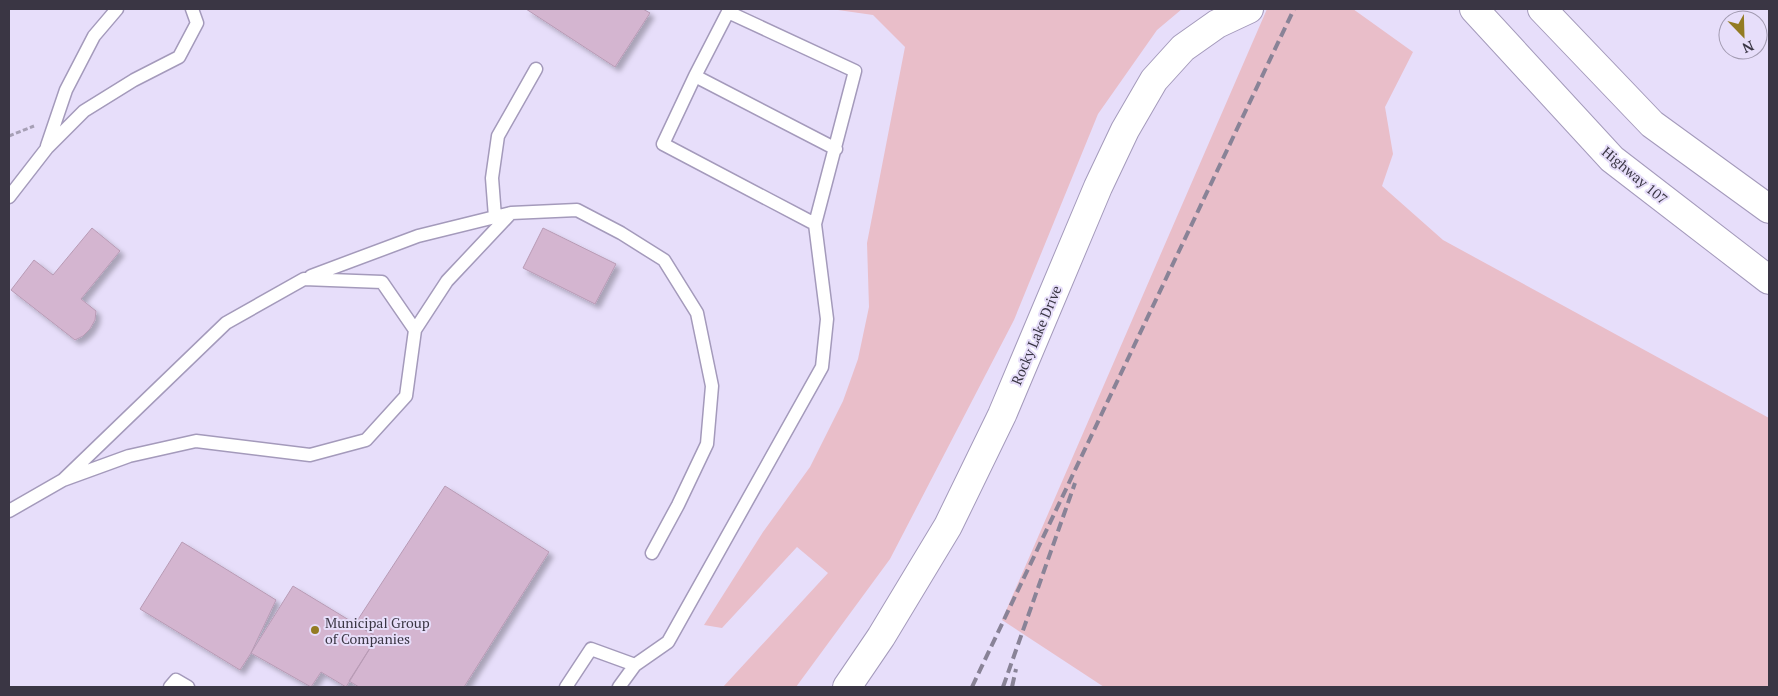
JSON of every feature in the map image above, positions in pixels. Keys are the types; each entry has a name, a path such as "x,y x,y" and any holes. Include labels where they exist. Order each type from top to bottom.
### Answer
{"main road":[{"name":"Rocky Lake Drive","path":"847,687 886,630 948,526 1002,414 1098,187 1125,130 1154,80 1183,48 1217,24 1249,9"},
{"name":"Highway 107","path":"1474,9 1612,159 1769,280"},
{"path":"1542,9 1652,124 1769,209"}],"lane":[{"path":"46,148 66,90 94,36 117,9"},
{"path":"9,198 46,148 84,111 134,80 179,57 197,23 192,9"},
{"path":"619,687 635,665 668,642 822,367 827,319 815,224 855,71 728,12 663,144 815,224"},
{"path":"495,217 492,178 498,136 536,69"},
{"path":"695,76 836,149"},
{"path":"63,480 226,324 304,278 418,236 511,213 577,210 664,260 697,313 712,386 707,444 652,554"},
{"path":"9,511 63,480 129,456 196,441 310,454 366,440 406,396 415,330 447,282 511,213"},
{"path":"304,278 382,282 415,330"},
{"path":"566,687 591,649 635,665"},
{"path":"170,687 176,680 188,687"}],"shaded area":[{"path":"831,9 1182,9 1157,30 1098,114 1014,320 890,559 796,687 723,687 828,573 797,547 722,628 704,625 763,532 810,467 843,401 858,359 869,307 867,243 905,47 873,15"},
{"path":"1267,9 1353,9 1413,52 1385,107 1393,154 1382,186 1443,240 1769,418 1769,687 1104,687 1002,620"}],"building":[{"path":"526,9 643,9 650,13 615,67"},
{"path":"92,228 120,251 81,299 96,311 95,320 83,336 75,340 11,290 34,260 53,275"},
{"path":"543,228 616,264 595,304 523,268"},
{"path":"445,486 549,552 464,687 359,687 349,681 377,637 355,624"},
{"path":"182,542 276,600 251,653 240,670 140,609"},
{"name":"Municipal Group of Companies","path":"293,586 377,637 346,687 321,672 311,687 251,653"}],"railway":[{"path":"972,687 1294,9"},
{"path":"1003,687 1075,483"},
{"path":"1012,687 1016,669"}],"place":[{"name":"Municipal Group of Companies","path":"315,630"}]}
